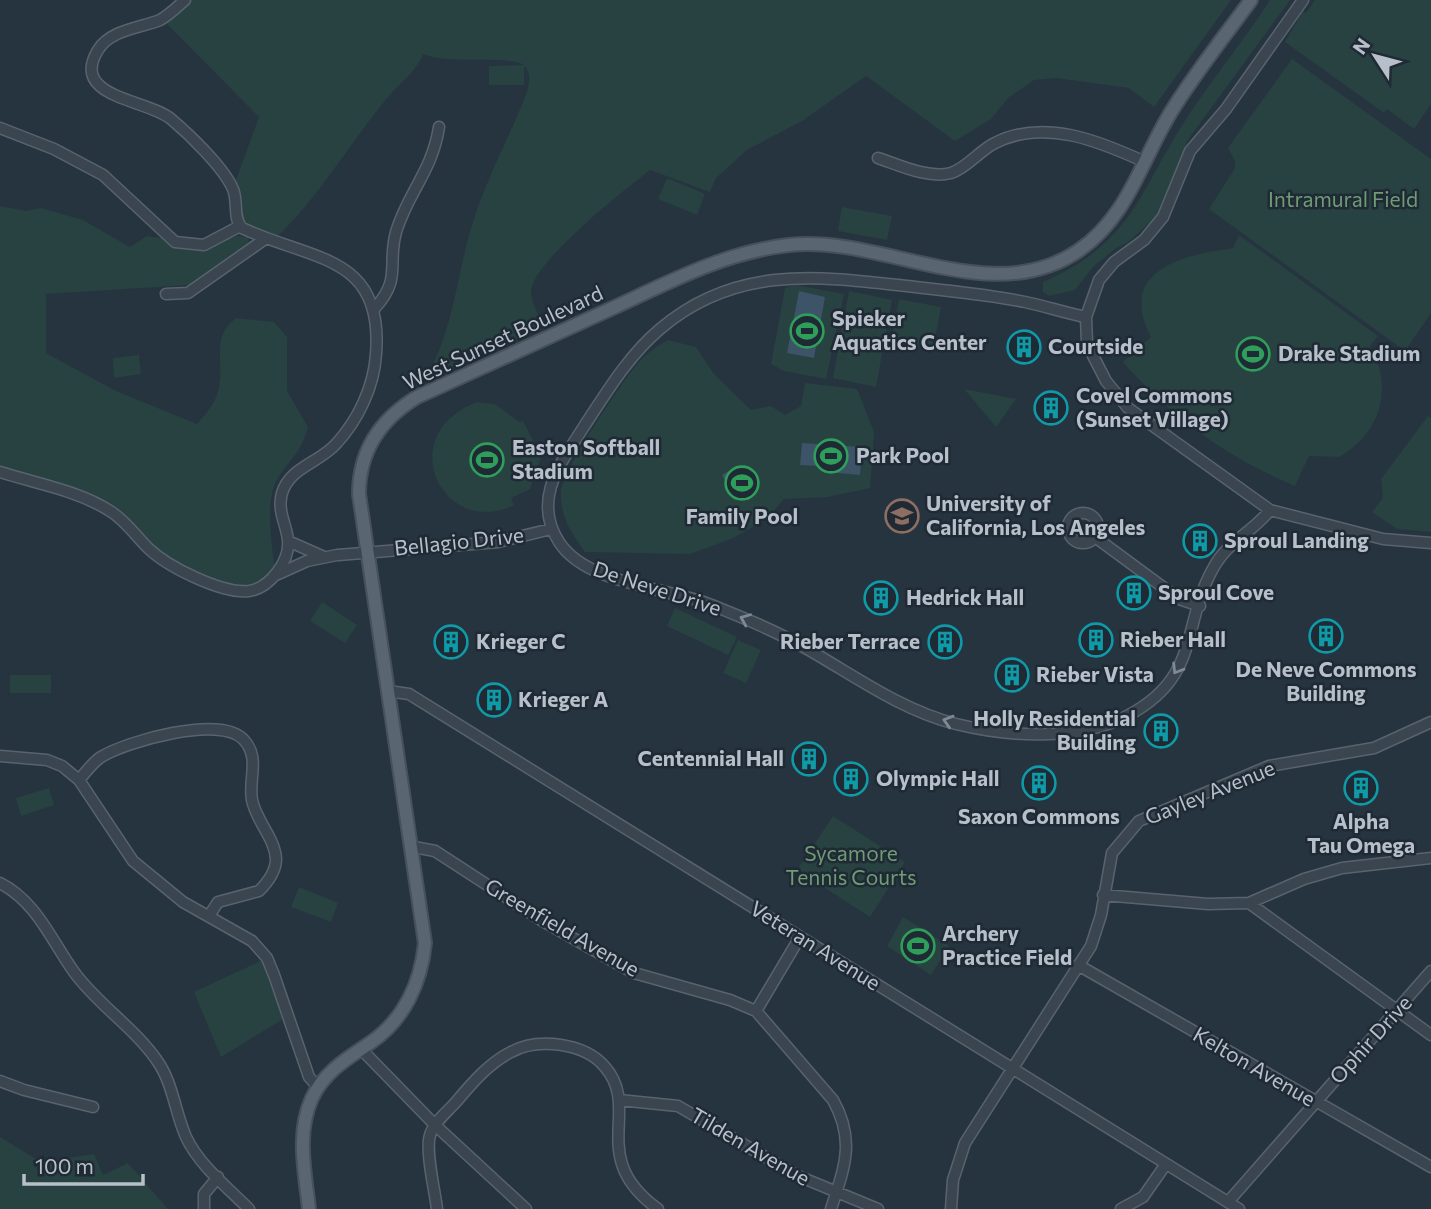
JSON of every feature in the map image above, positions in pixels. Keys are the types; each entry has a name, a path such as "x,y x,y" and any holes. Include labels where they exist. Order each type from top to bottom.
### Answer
{"main road":[{"name":"West Sunset Boulevard","path":"309,1209 302,1140 306,1115 318,1087 339,1064 382,1033 402,1011 421,972 425,924 359,494 364,457 385,423 417,397 697,270 749,252 814,244 877,253 989,275 1042,268 1077,251 1106,228 1127,198 1172,111 1251,0"}],"street":[{"path":"185,0 162,19 107,40 93,61 92,73 96,83 108,93 163,113 186,134 227,177 235,193 240,226"},
{"path":"1303,0 1226,109 1190,151 1163,218 1144,240 1114,262 1099,280 1086,317 1091,355 1119,399 1139,417 1270,510 1373,537 1431,543"},
{"path":"375,307 392,284 396,232 433,157 439,127"},
{"path":"0,128 54,149 103,175 175,242 204,245 240,226"},
{"path":"878,159 936,175 950,173 993,143 1026,132 1043,132 1105,144 1145,162"},
{"path":"240,226 265,239 319,257 344,269 364,288 375,307 379,326 374,378 336,444 296,472 285,486 280,510 288,541 276,575"},
{"path":"166,294 188,293 265,239"},
{"path":"551,529 548,501 553,477 607,393 643,345 663,326 707,298 763,280 817,276 1023,302 1086,317"},
{"path":"0,472 108,509 164,561 226,588 254,590 276,575 322,556"},
{"name":"De Neve Drive","path":"551,529 569,555 586,567 697,600 744,618 787,638 919,712 955,724 1009,732 1091,728 1114,722 1140,708 1171,679 1181,663 1190,643 1209,576 1219,559 1270,510"},
{"name":"Bellagio Drive","path":"322,556 498,542 551,529"},
{"path":"1095,537 1179,599 1200,606"},
{"path":"288,541 322,556"},
{"name":"Veteran Avenue","path":"388,691 409,694 1239,1209"},
{"name":"Gayley Avenue","path":"951,1209 953,1180 965,1143 1098,929 1112,853 1129,830 1151,814 1269,766 1374,748 1431,722"},
{"path":"79,780 103,756 152,738 219,728 233,732 244,740 254,761 251,799 256,816 272,844 274,870 259,891 218,902 209,916"},
{"path":"0,756 47,760 62,766 79,780 133,861 183,902 251,941 267,958 309,1077 318,1087"},
{"name":"Greenfield Avenue","path":"414,847 435,851 541,920 634,973 730,1000 756,1011"},
{"path":"1103,895 1208,904 1249,903 1304,878 1342,868 1431,858"},
{"path":"0,883 22,897 38,915 85,986 149,1049 165,1075 187,1140 249,1209"},
{"path":"1249,903 1431,1035"},
{"path":"800,937 756,1011 833,1100 842,1116 847,1132 847,1153 831,1209"},
{"name":"Kelton Avenue","path":"1078,965 1431,1167"},
{"name":"Ophir Drive","path":"1228,1202 1431,971"},
{"path":"438,1209 429,1141 435,1125 492,1064 513,1050 552,1044 591,1055 605,1066 615,1083 619,1100 617,1142 620,1162 629,1182 658,1209"},
{"path":"361,1049 435,1125 526,1209"},
{"path":"0,1081 24,1090 93,1107"},
{"name":"Tilden Avenue","path":"619,1100 678,1106 700,1115 770,1161 835,1194 878,1209"},
{"path":"1121,1209 1143,1196 1166,1164"},
{"path":"204,1209 204,1194 218,1177"}],"green space":[{"path":"185,0 1231,0 1154,107 1129,88 1056,78 1034,80 1008,98 991,119 955,141 866,76 802,121 747,150 716,178 710,192 650,170 582,227 535,279 531,296 544,327 441,372 434,362 447,328 473,222 527,92 527,69 524,66 524,85 489,85 489,66 524,65 506,61 448,59 423,54 413,71 389,96 308,204 277,237 237,222 233,188 259,117 162,19"},
{"path":"1270,0 1290,0 1187,141 1167,196 1155,218 1127,243 1116,248 1093,267 1075,290 1049,296 1043,292 1043,282 1074,266 1117,231 1146,189 1190,113"},
{"path":"1315,0 1431,0 1431,104 1414,129 1387,109 1384,113 1285,42 1303,11 1306,13"},
{"name":"Intramural Field","path":"1292,59 1431,159 1431,313 1405,351 1209,209 1235,168 1235,161 1228,148"},
{"path":"667,178 705,194 697,215 658,199"},
{"path":"0,206 26,211 41,208 83,220 130,247 147,236 207,244 238,236 248,237 249,242 189,285 46,294 46,353 116,391 197,424 218,393 221,339 229,325 236,318 274,322 287,337 287,391 308,427 299,449 278,478 271,498 270,525 276,575 249,591 182,571 113,512 0,472"},
{"path":"842,207 892,216 887,240 838,231"},
{"name":"Drake Stadium","path":"1239,235 1378,336 1370,346 1377,362 1382,393 1374,422 1353,447 1339,457 1309,456 1295,486 1247,463 1202,434 1161,401 1123,362 1151,337 1142,314 1142,296 1148,281 1160,270 1194,255 1233,248"},
{"name":"Spieker Aquatics Center","path":"796,285 844,294 826,379 784,371 771,364 785,288"},
{"path":"849,291 892,300 876,387 833,378"},
{"path":"899,299 941,307 933,350 891,342"},
{"path":"668,340 696,347 714,374 751,410 771,406 785,415 801,406 805,383 857,389 874,432 870,488 828,497 784,499 766,520 731,539 690,554 585,552 565,517 561,501 564,482 594,427 630,373 645,356"},
{"path":"139,355 141,374 114,378 113,358"},
{"path":"964,389 1016,399 996,427"},
{"name":"Easton Softball Stadium","path":"477,402 495,404 519,422 523,421 541,457 530,489 511,498 514,505 489,512 467,508 449,497 437,479 432,459 436,437 451,418"},
{"path":"1428,416 1431,418 1431,532 1397,529 1372,512 1383,498 1381,479"},
{"path":"322,602 357,625 345,643 310,621"},
{"path":"675,608 737,637 728,655 667,626"},
{"path":"738,640 761,650 746,683 723,673"},
{"path":"10,675 51,675 51,693 10,693"},
{"path":"49,788 54,805 21,816 16,798"},
{"name":"Sycamore Tennis Courts","path":"833,816 905,862 870,917 797,870"},
{"path":"299,887 338,903 331,922 291,907"},
{"name":"Archery Practice Field","path":"903,917 949,946 931,975 887,946"},
{"path":"267,958 288,1016 221,1057 194,992"},
{"path":"0,1137 41,1162 94,1154 103,1175 128,1163 168,1209 0,1209"}],"water":[{"path":"799,291 825,297 814,358 787,353"},
{"name":"Park Pool","path":"802,443 862,447 860,475 838,473 835,467 800,465"},
{"name":"Family Pool","path":"734,468 739,479 752,473 759,488 735,500 722,475"}],"place":[{"name":"Spieker Aquatics Center","path":"807,331"},
{"name":"Courtside","path":"1024,347"},
{"name":"Drake Stadium","path":"1253,354"},
{"name":"Covel Commons (Sunset Village)","path":"1051,408"},
{"name":"Park Pool","path":"831,456"},
{"name":"Easton Softball Stadium","path":"487,460"},
{"name":"Family Pool","path":"742,483"},
{"name":"University of California, Los Angeles","path":"902,516"},
{"name":"Sproul Landing","path":"1200,541"},
{"name":"Sproul Cove","path":"1134,593"},
{"name":"Hedrick Hall","path":"881,598"},
{"name":"De Neve Commons Building","path":"1326,636"},
{"name":"Rieber Hall","path":"1096,640"},
{"name":"Krieger C","path":"451,642"},
{"name":"Rieber Terrace","path":"945,642"},
{"name":"Rieber Vista","path":"1012,675"},
{"name":"Krieger A","path":"494,700"},
{"name":"Holly Residential Building","path":"1161,731"},
{"name":"Centennial Hall","path":"809,759"},
{"name":"Olympic Hall","path":"851,779"},
{"name":"Saxon Commons","path":"1039,783"},
{"name":"Alpha Tau Omega","path":"1361,788"},
{"name":"Archery Practice Field","path":"918,946"}]}
